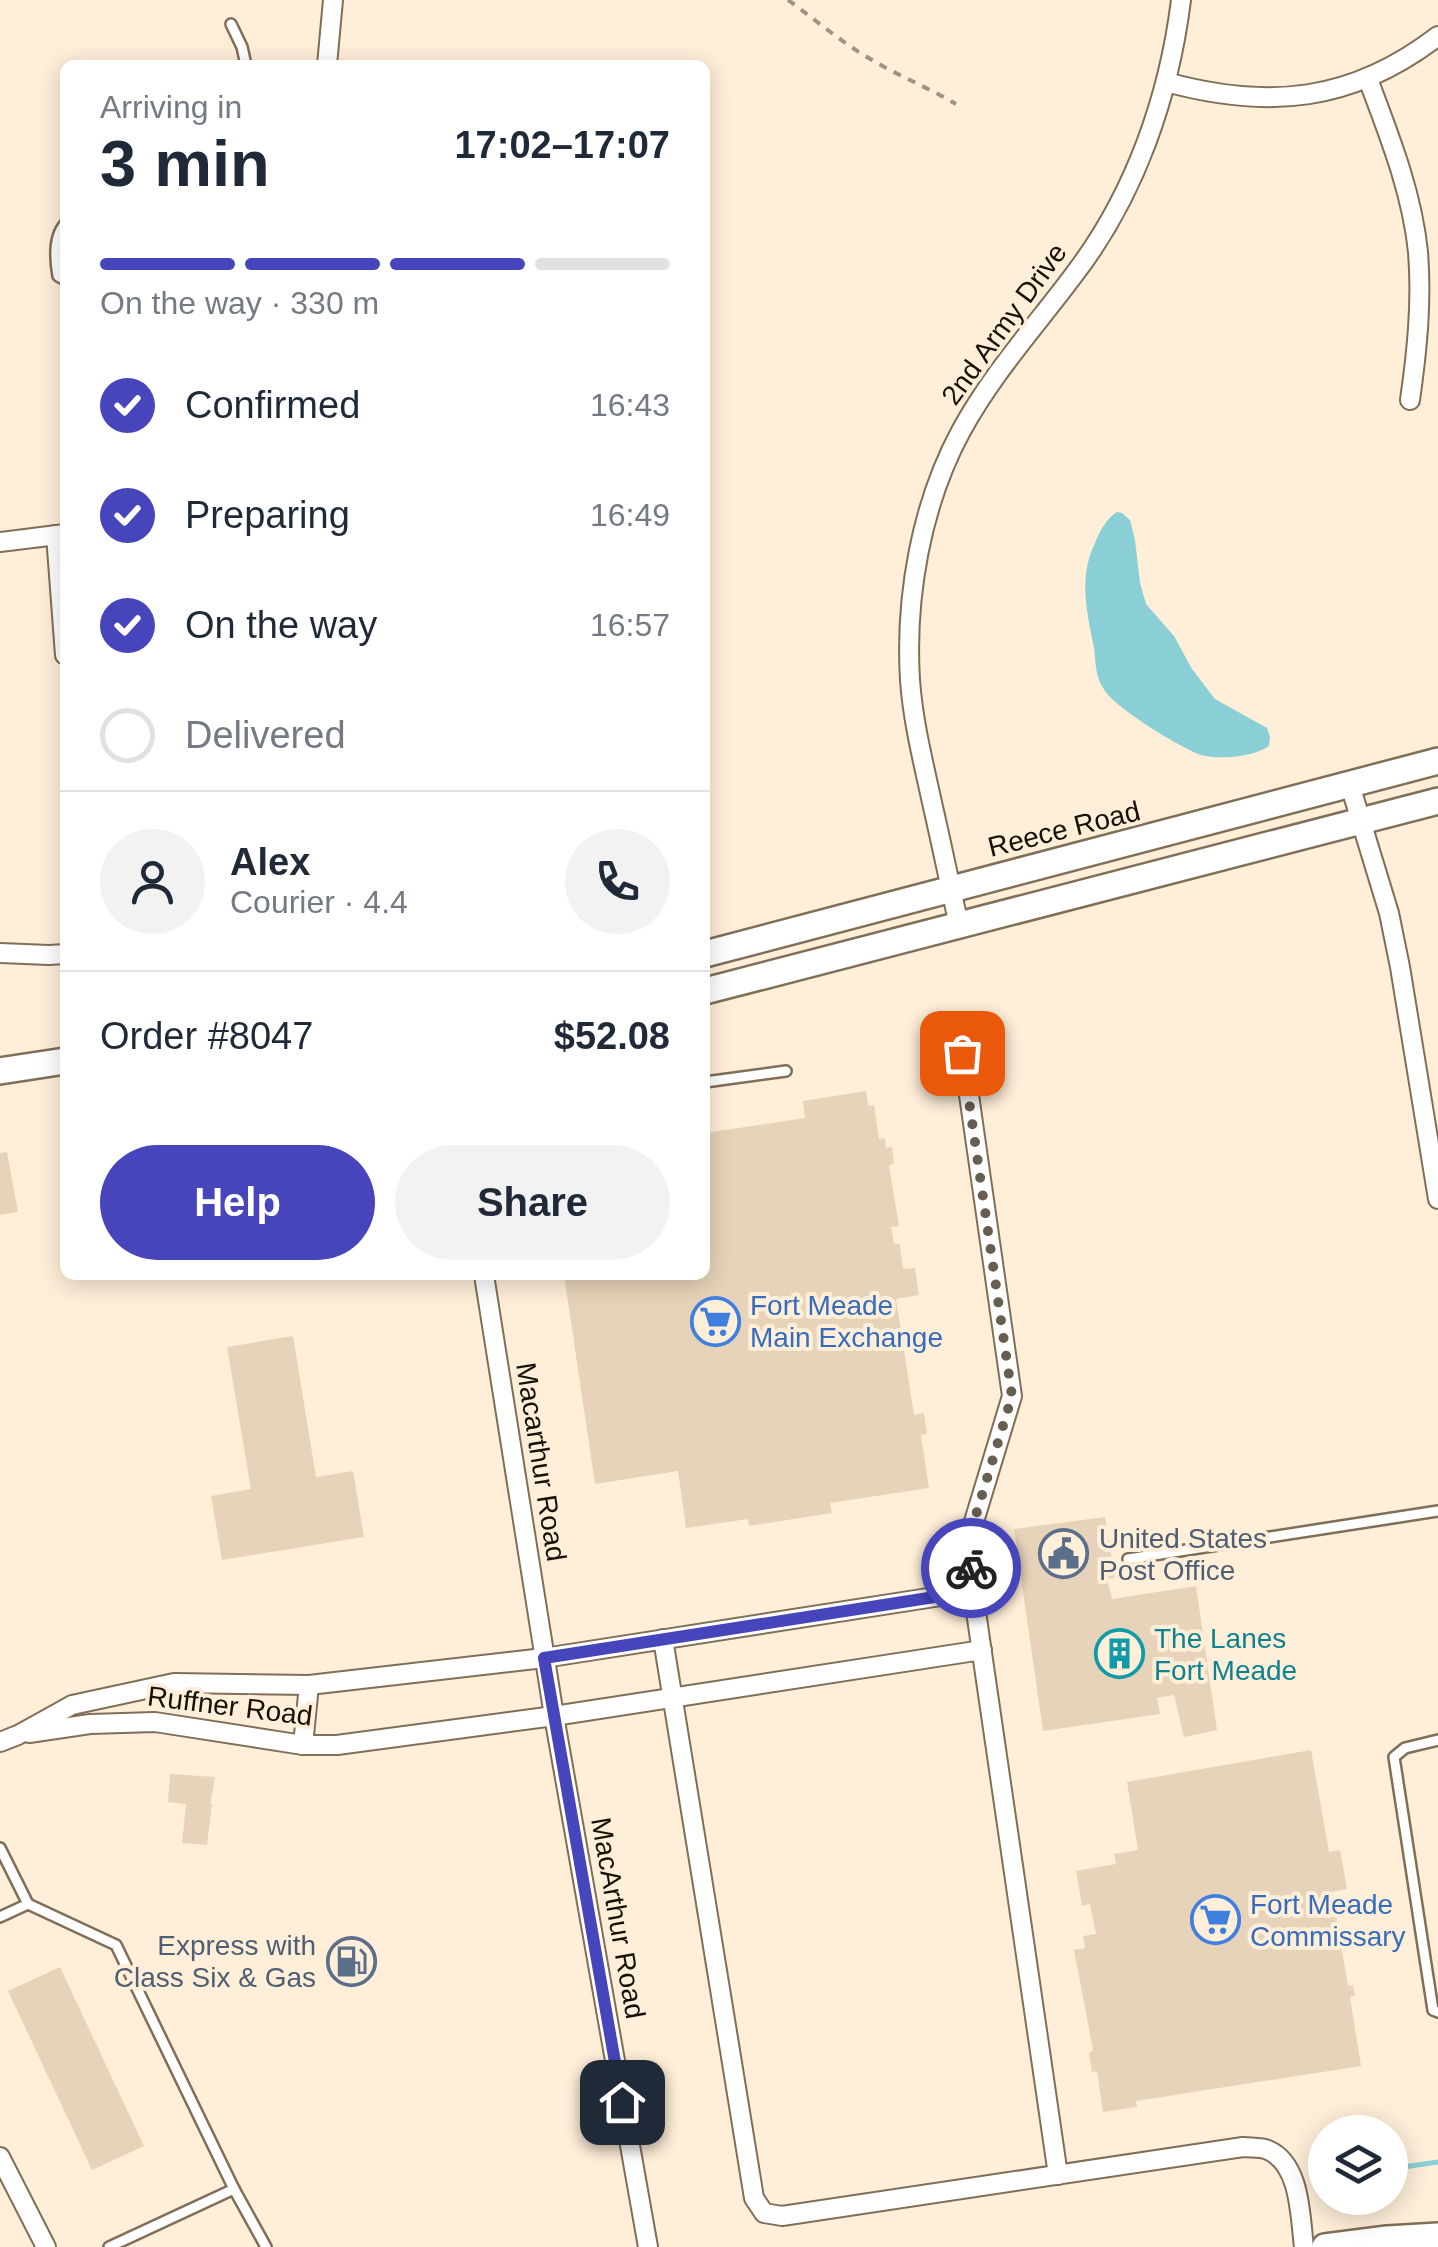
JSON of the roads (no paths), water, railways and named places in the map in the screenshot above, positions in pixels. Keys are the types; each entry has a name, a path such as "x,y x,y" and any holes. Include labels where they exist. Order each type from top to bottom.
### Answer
{"street":[{"path":"327,60 332,0"},
{"name":"2nd Army Drive","path":"958,925 918,737 910,680 911,604 920,550 932,504 959,434 998,369 1097,242 1130,180 1166,82 1181,0"},
{"path":"1166,82 1225,96 1302,96 1368,79 1414,55 1438,36"},
{"path":"1368,79 1394,150 1418,251 1420,307 1410,400"},
{"path":"0,542 60,535"},
{"name":"Reece Road","path":"710,953 1438,761"},
{"path":"1350,785 1400,967 1438,1199"},
{"path":"710,990 1438,801"},
{"path":"0,953 60,955"},
{"path":"962,1053 1012,1396 969,1538 973,1591 1058,2176"},
{"path":"0,1071 60,1062"},
{"name":"Macarthur Road","path":"485,1280 544,1658"},
{"name":"Ruffner Road","path":"0,1742 72,1705 174,1683 309,1685 544,1658 973,1591"},
{"path":"663,1639 754,2198 764,2213 782,2216 1243,2147 1267,2149 1285,2162 1294,2184 1304,2247"},
{"name":"Ruffner Road","path":"18,1735 90,1724 155,1722 303,1745 338,1745 982,1650"},
{"name":"MacArthur Road","path":"544,1658 648,2247"},
{"path":"303,1745 309,1685"},
{"path":"155,1722 157,1686"},
{"path":"0,2157 46,2247"},
{"path":"1325,2247 1438,2236"}],"lane":[{"path":"230,24 245,60"},
{"path":"60,230 56,264 60,277"},
{"path":"710,1081 786,1071"},
{"path":"1128,1559 1438,1510"},
{"path":"1438,1740 1404,1748 1394,1757 1433,2010 1438,2012"},
{"path":"0,1848 28,1904 116,1945 234,2190 266,2247"},
{"path":"0,1917 28,1904"},
{"path":"109,2247 234,2190"}],"water":[{"path":"1117,512 1130,520 1146,604 1174,636 1215,699 1267,728 1269,746 1236,756 1201,755 1150,727 1105,691 1096,670 1085,582 1097,539"}],"waterway":[{"path":"1408,2166 1438,2162"}],"place":[{"name":"Fort Meade Main Exchange","path":"715,1321"},
{"name":"United States Post Office","path":"1064,1554"},
{"name":"The Lanes Fort Meade","path":"1119,1654"},
{"name":"Fort Meade Commissary","path":"1215,1920"},
{"name":"Express with Class Six & Gas","path":"351,1961"}]}
